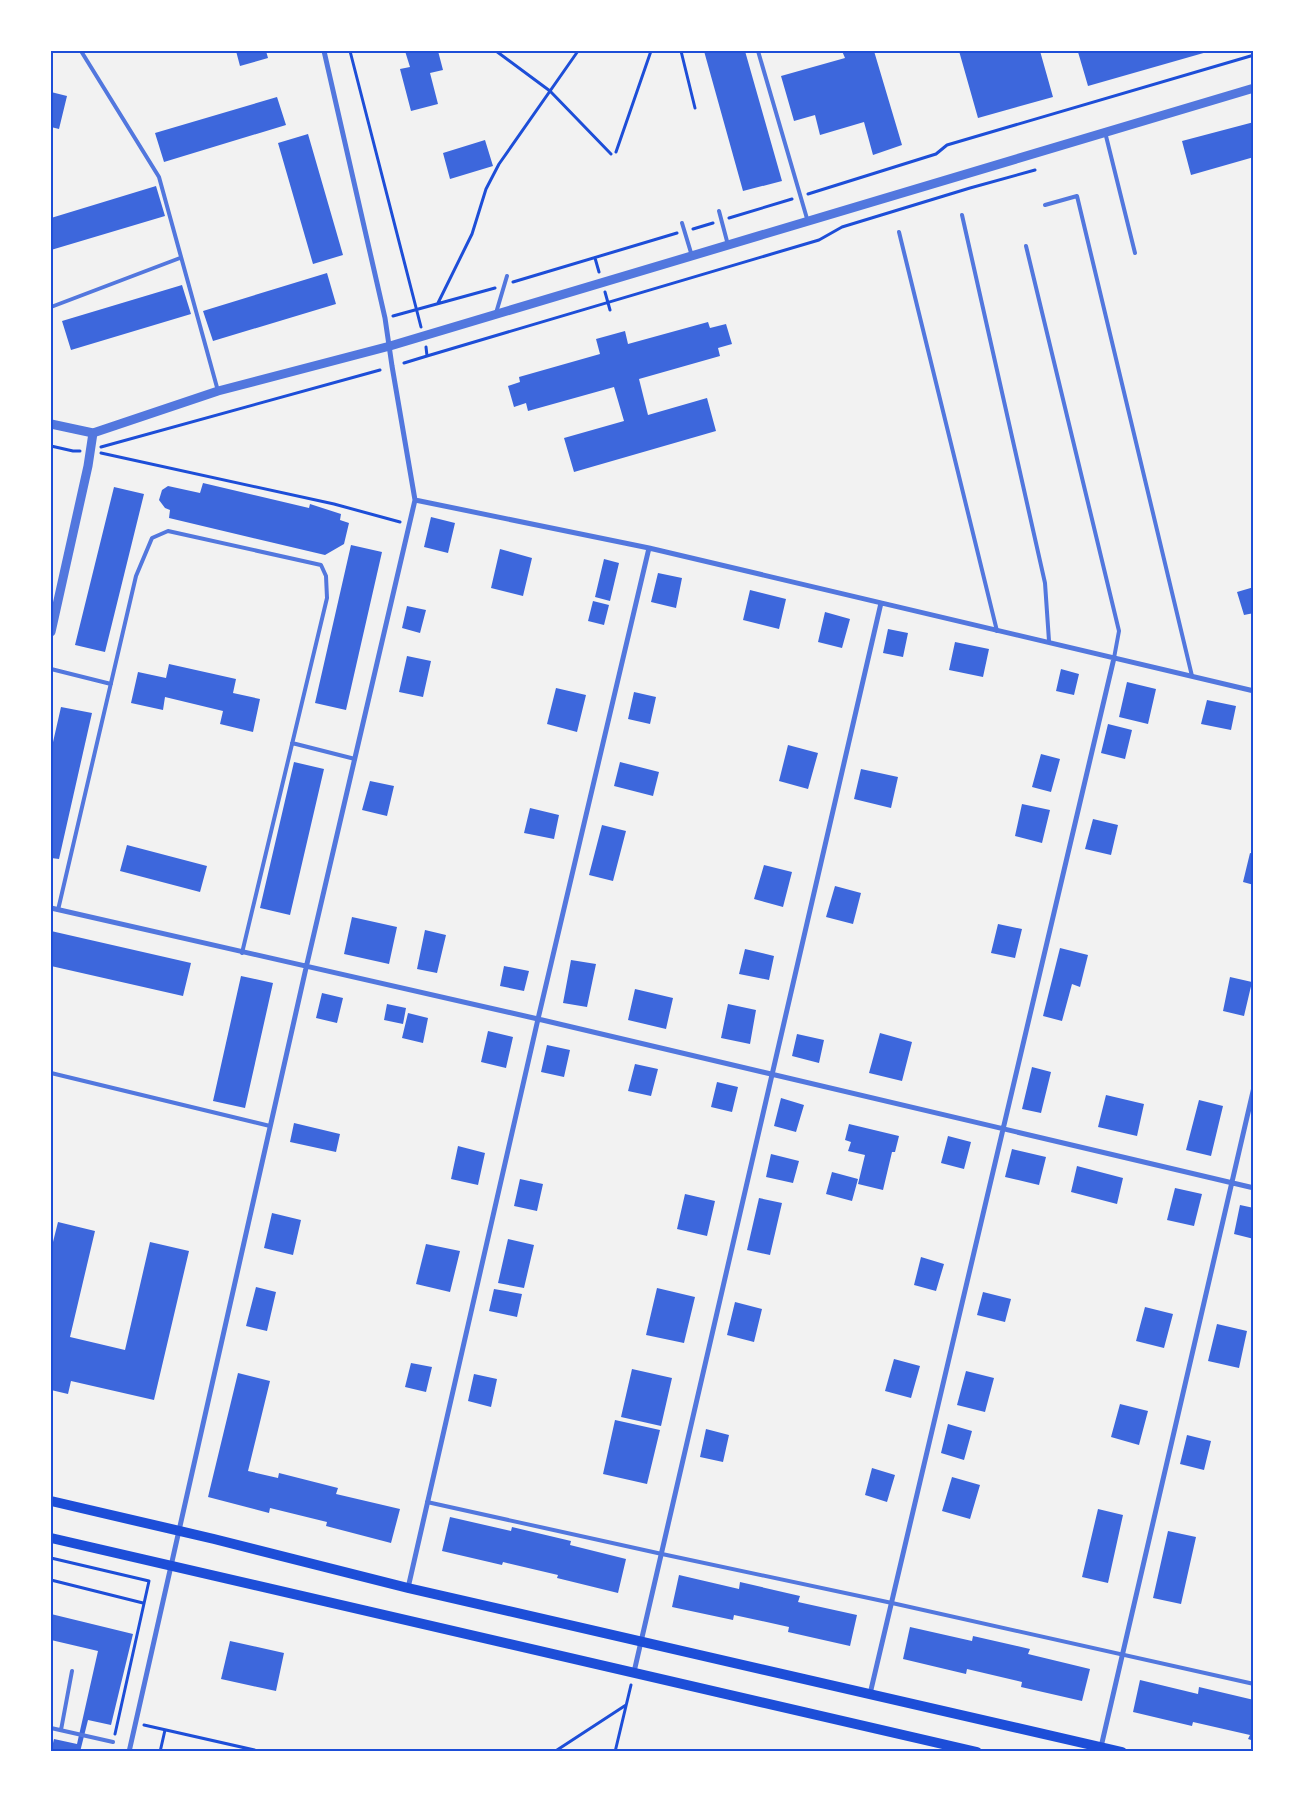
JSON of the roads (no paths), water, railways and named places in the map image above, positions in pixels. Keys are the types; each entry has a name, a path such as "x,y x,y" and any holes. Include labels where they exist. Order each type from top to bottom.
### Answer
{"main road":[{"path":"51,1501 179,1530 408,1588 1122,1752"},
{"path":"51,1538 978,1752"}],"street":[{"path":"129,1752 306,968 415,500 385,318 324,51"},
{"path":"51,424 93,433 218,391 390,346 1254,88"},
{"path":"51,632 91,450 93,433"},
{"path":"415,500 649,548 997,631 1049,641 1254,691"},
{"path":"408,1588 538,1019 649,548"},
{"path":"634,1672 881,603"},
{"path":"870,1695 1114,658"},
{"path":"51,908 306,968 538,1019 1254,1188"},
{"path":"1101,1747 1254,1087"}],"lane":[{"path":"81,51 159,176 218,391"},
{"path":"758,51 808,222"},
{"path":"1105,132 1135,253"},
{"path":"1045,205 1078,196 1192,676"},
{"path":"719,211 728,245"},
{"path":"962,215 1045,583 1049,641"},
{"path":"682,222 692,256"},
{"path":"899,232 997,631"},
{"path":"1026,246 1118,631 1114,658"},
{"path":"51,307 180,258"},
{"path":"496,314 508,276"},
{"path":"58,910 136,576 152,538 168,530 321,565 326,576 326,598 242,953"},
{"path":"51,669 111,684"},
{"path":"292,743 355,759"},
{"path":"51,1073 270,1126"},
{"path":"427,1502 892,1602 1254,1684"},
{"path":"61,1730 72,1671"},
{"path":"51,1728 113,1742"}]}
